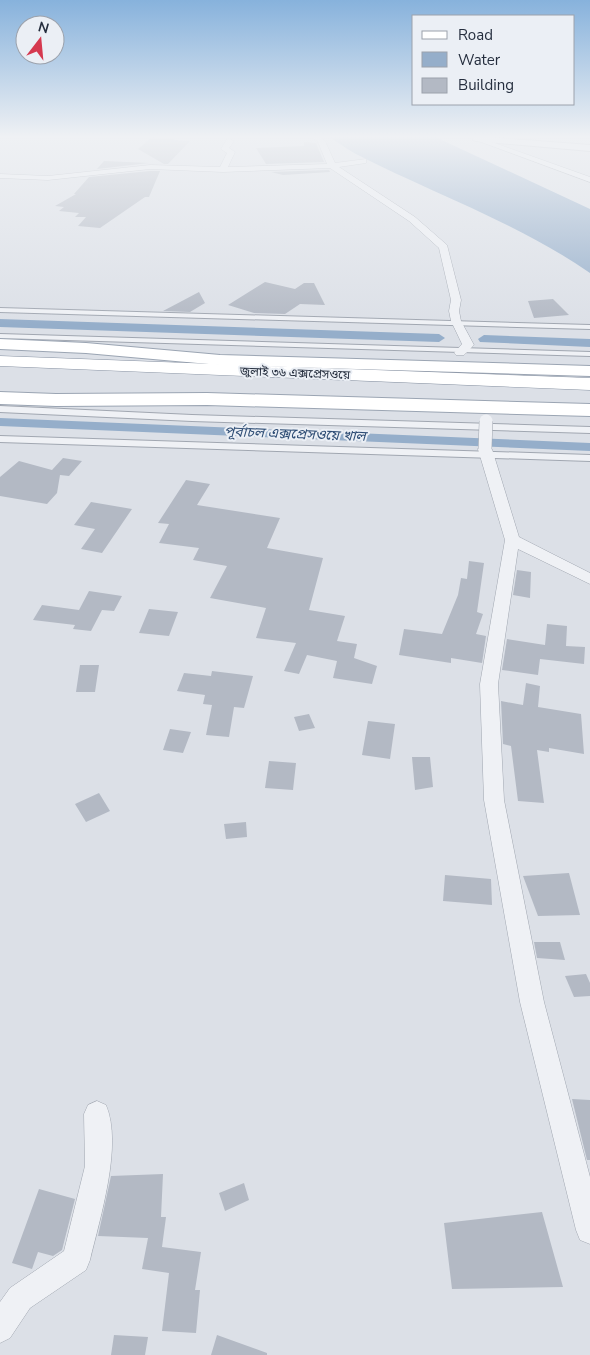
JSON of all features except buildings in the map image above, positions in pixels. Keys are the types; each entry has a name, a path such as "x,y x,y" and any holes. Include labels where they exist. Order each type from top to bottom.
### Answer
{"highway":[{"name":"জুলাই ৩৬ এক্সপ্রেসওয়ে","path":"0,361 82,356 358,384 590,397"},
{"name":"জুলাই ৩৬ এক্সপ্রেসওয়ে","path":"0,378 358,384 590,384"}],"main road":[{"path":"0,344 82,356 220,360 358,384 590,410"},
{"path":"82,356 178,347 590,355"},
{"path":"56,400 147,398 358,384 590,372"},
{"path":"0,382 147,398"},
{"path":"0,398 56,400 201,413 486,424 590,424"}],"street":[{"path":"0,336 462,352 468,346 454,311 456,300 444,247 412,219 382,199"},
{"path":"0,310 590,327"},
{"path":"0,409 192,418 486,424 590,430"},
{"path":"486,424 485,452 512,540 489,684 494,800 532,1002 590,1230"},
{"path":"0,439 485,452 590,458"},
{"path":"512,540 590,580"},
{"path":"0,1328 20,1298 76,1260 98,1166 97,1114"}],"water":[{"path":"451,199 569,199 590,209 590,273 534,239"}],"waterway":[{"name":"পূর্বাচল এক্সপ্রেসওয়ে খাল","path":"0,323 439,338"},
{"name":"পূর্বাচল এক্সপ্রেসওয়ে খাল","path":"484,339 590,343"},
{"name":"পূর্বাচল এক্সপ্রেসওয়ে খাল","path":"0,422 590,447"}]}
